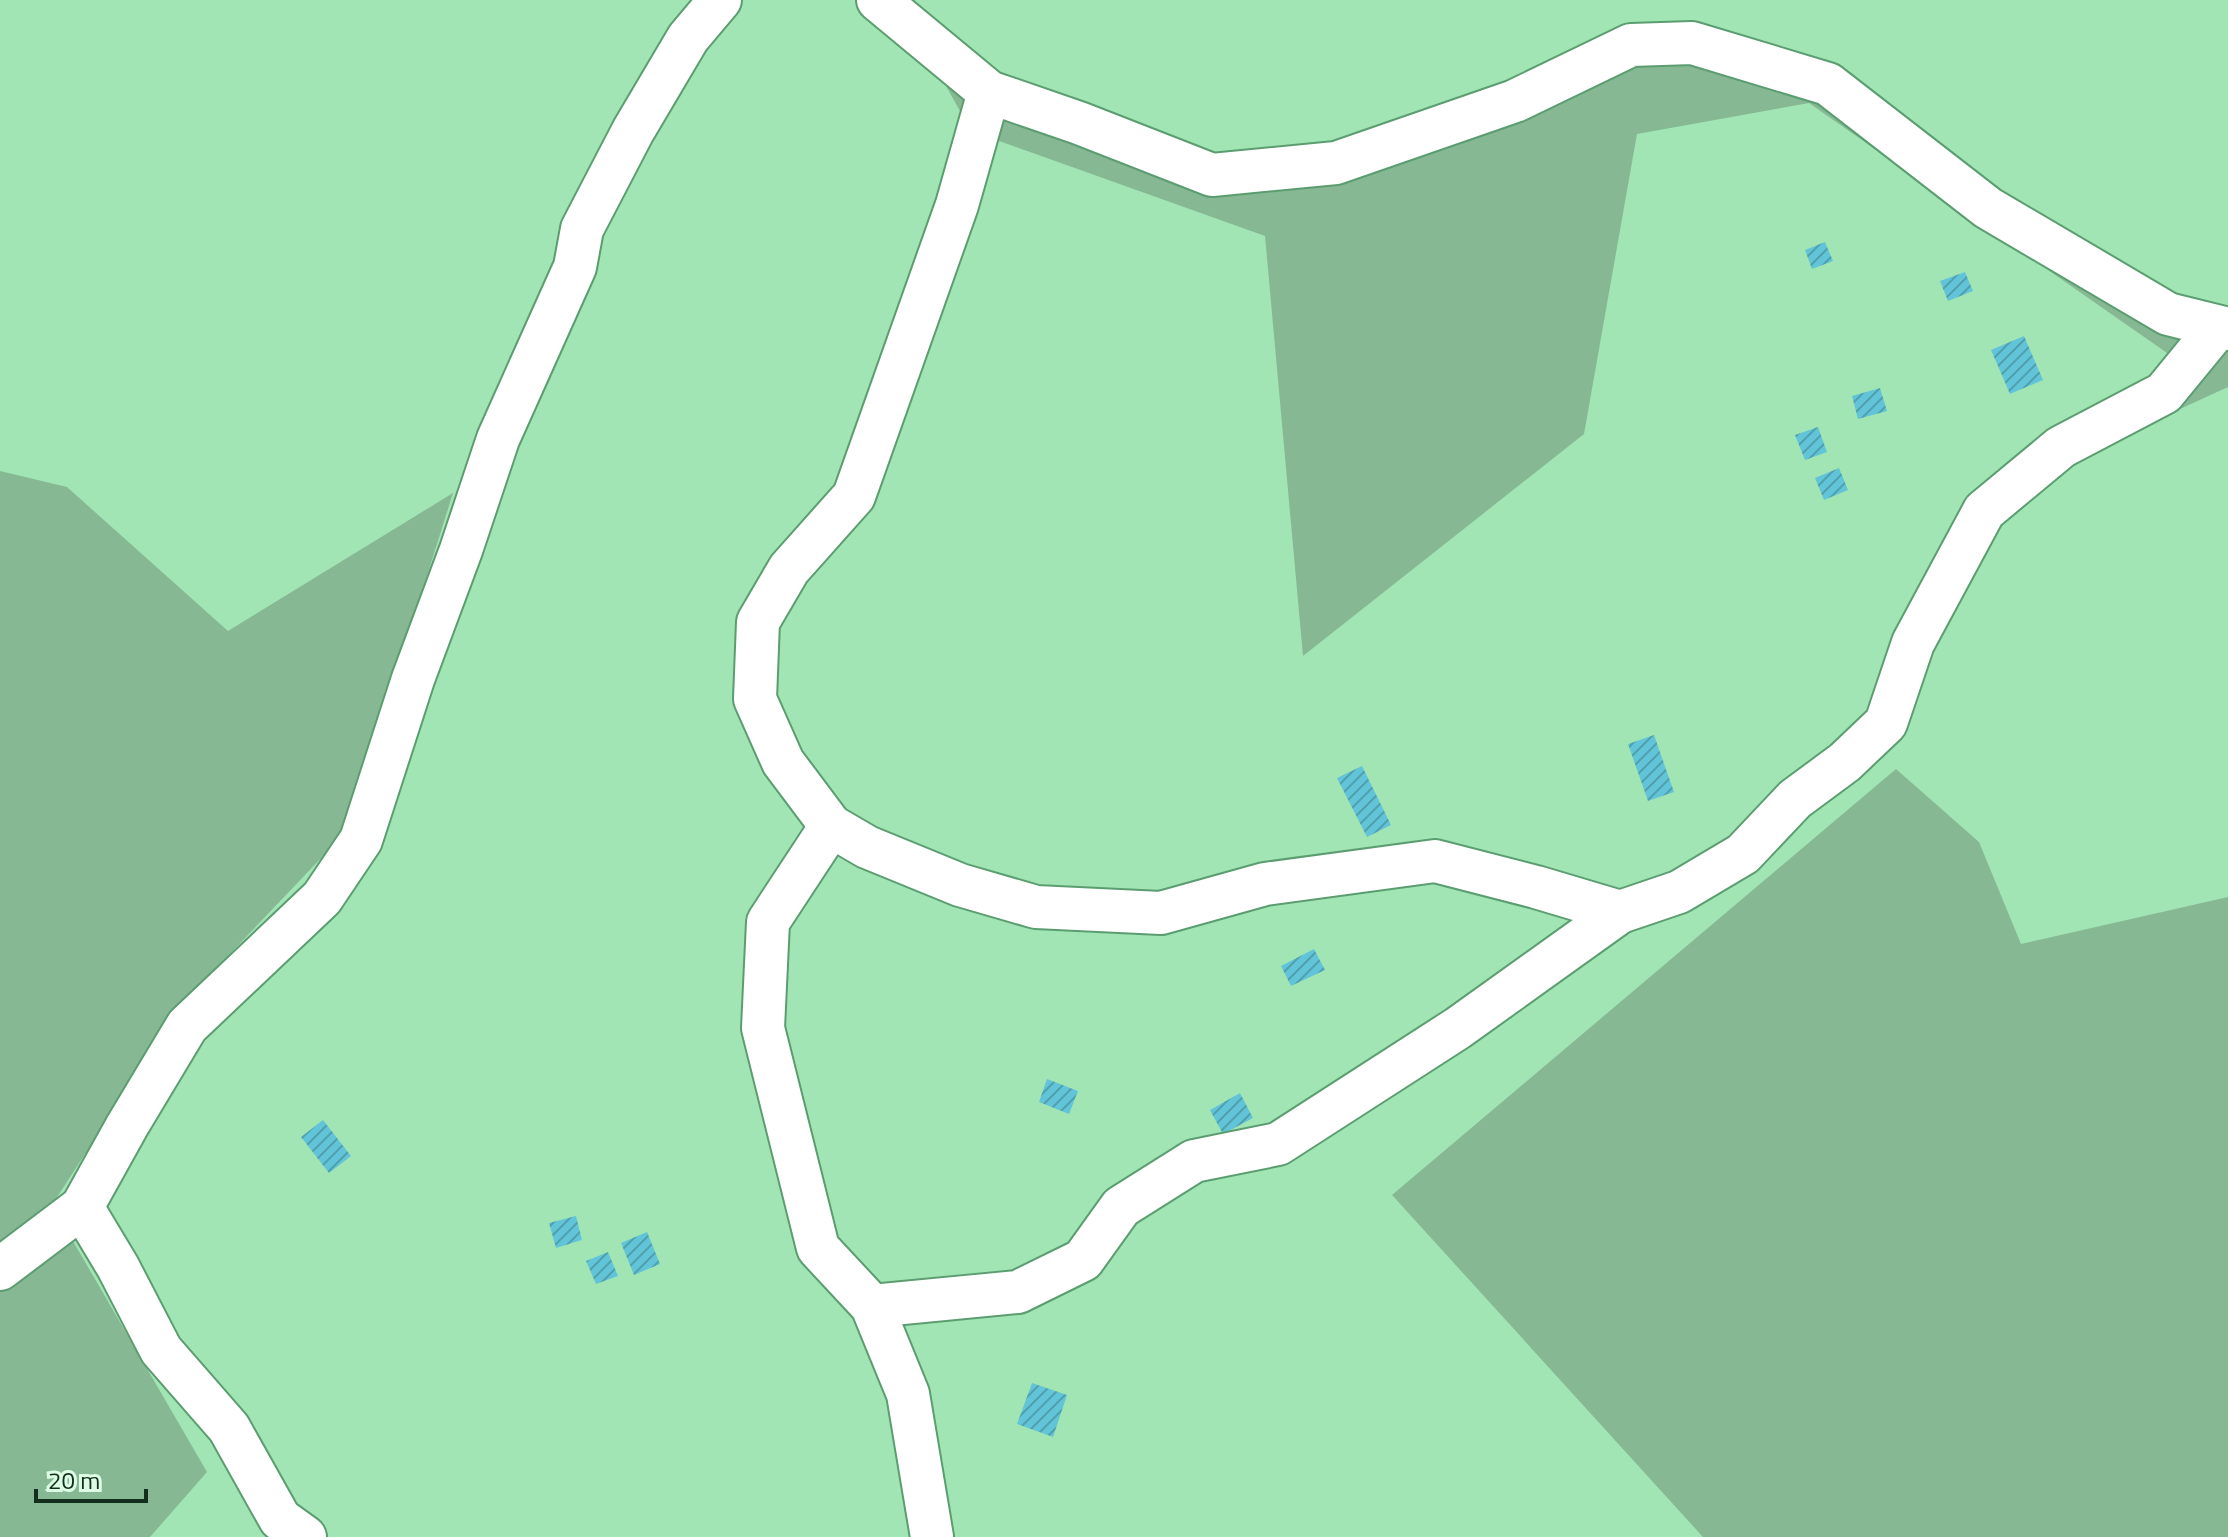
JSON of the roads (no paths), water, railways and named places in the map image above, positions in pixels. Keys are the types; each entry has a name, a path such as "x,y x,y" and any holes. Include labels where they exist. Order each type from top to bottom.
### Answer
{"street":[{"path":"0,1269 82,1207 187,1026 322,898 361,840 413,679 498,439 575,267 582,229 633,131 688,38 720,0"},
{"path":"872,1306 1018,1292 1083,1260 1121,1207 1194,1161 1278,1144 1458,1028 1620,912 1679,892 1743,854 1795,799 1845,762 1886,723 1913,643 1984,511 2061,447 2164,393 2223,328 2168,314 1988,208 1828,84 1692,43 1631,45 1515,101 1336,163 1212,175 989,92 878,0"},
{"path":"989,92 957,205 854,496 789,569 758,622 755,699 783,762 831,826 867,847 960,885 1036,907 1161,913 1265,884 1435,861 1620,912"},
{"path":"831,826 768,922 763,1028 818,1248 872,1306 908,1394 932,1537"},
{"path":"82,1207 118,1267 161,1350 229,1428 280,1519 305,1537"}]}
